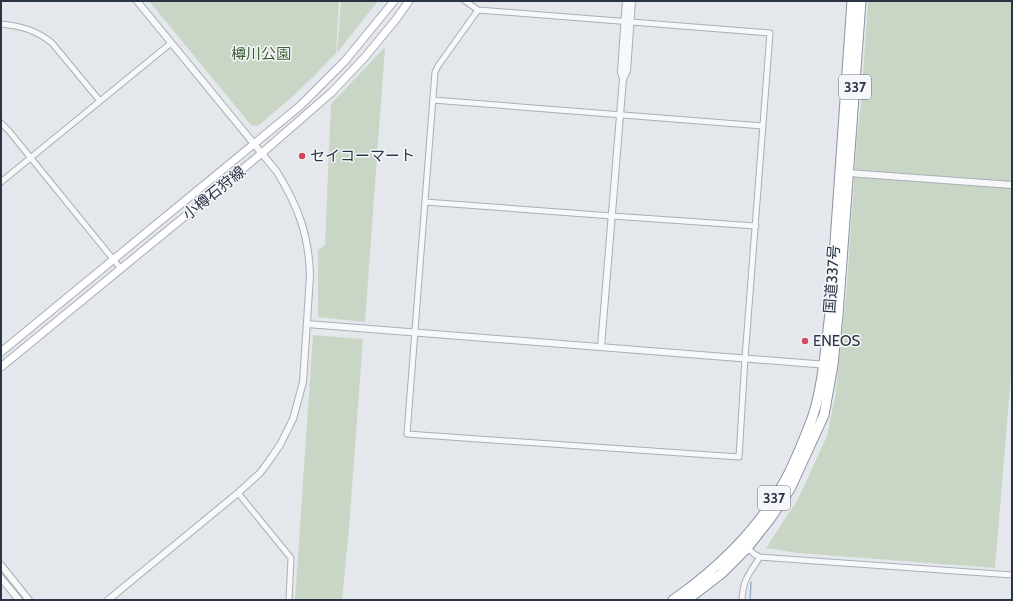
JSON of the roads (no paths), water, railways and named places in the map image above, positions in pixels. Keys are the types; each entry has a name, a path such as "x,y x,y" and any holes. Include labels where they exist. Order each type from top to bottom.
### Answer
{"highway":[{"name":"国道337号","path":"844,172 852,1"},
{"name":"国道337号","path":"687,600 720,574 744,545 770,520 790,489 824,415 830,313 861,1"},
{"name":"国道337号","path":"673,600 744,545"}],"main road":[{"name":"小樽石狩線","path":"1,352 300,106 345,61 394,1"},
{"name":"小樽石狩線","path":"1,367 262,153 332,92 397,18 409,1"}],"street":[{"path":"108,600 238,493 269,461 283,440 293,419 303,382 310,276 310,260 303,223 287,187 262,153 137,1"},
{"path":"465,1 478,10 770,33 745,358 739,457 407,434 435,72 478,10"},
{"path":"626,1 627,21"},
{"path":"601,347 623,79 621,72 627,21 632,1"},
{"path":"1,24 29,29 46,38 52,43 100,101"},
{"path":"1,182 172,42"},
{"path":"433,100 763,126"},
{"path":"1,123 121,269"},
{"path":"844,172 1012,184"},
{"path":"426,202 756,226"},
{"path":"307,324 828,365"},
{"path":"238,493 291,558 289,600"},
{"path":"744,545 760,557 1012,575"},
{"path":"742,600 743,587 746,578 760,557"},
{"path":"1,565 27,599"},
{"path":"1,578 19,600"}],"waterway":[{"path":"750,600 751,582"}],"place":[{"name":"セイコーマート","path":"302,156"},
{"name":"ENEOS","path":"805,341"}],"park label":[{"name":"樽川公園","path":"261,54"}]}
